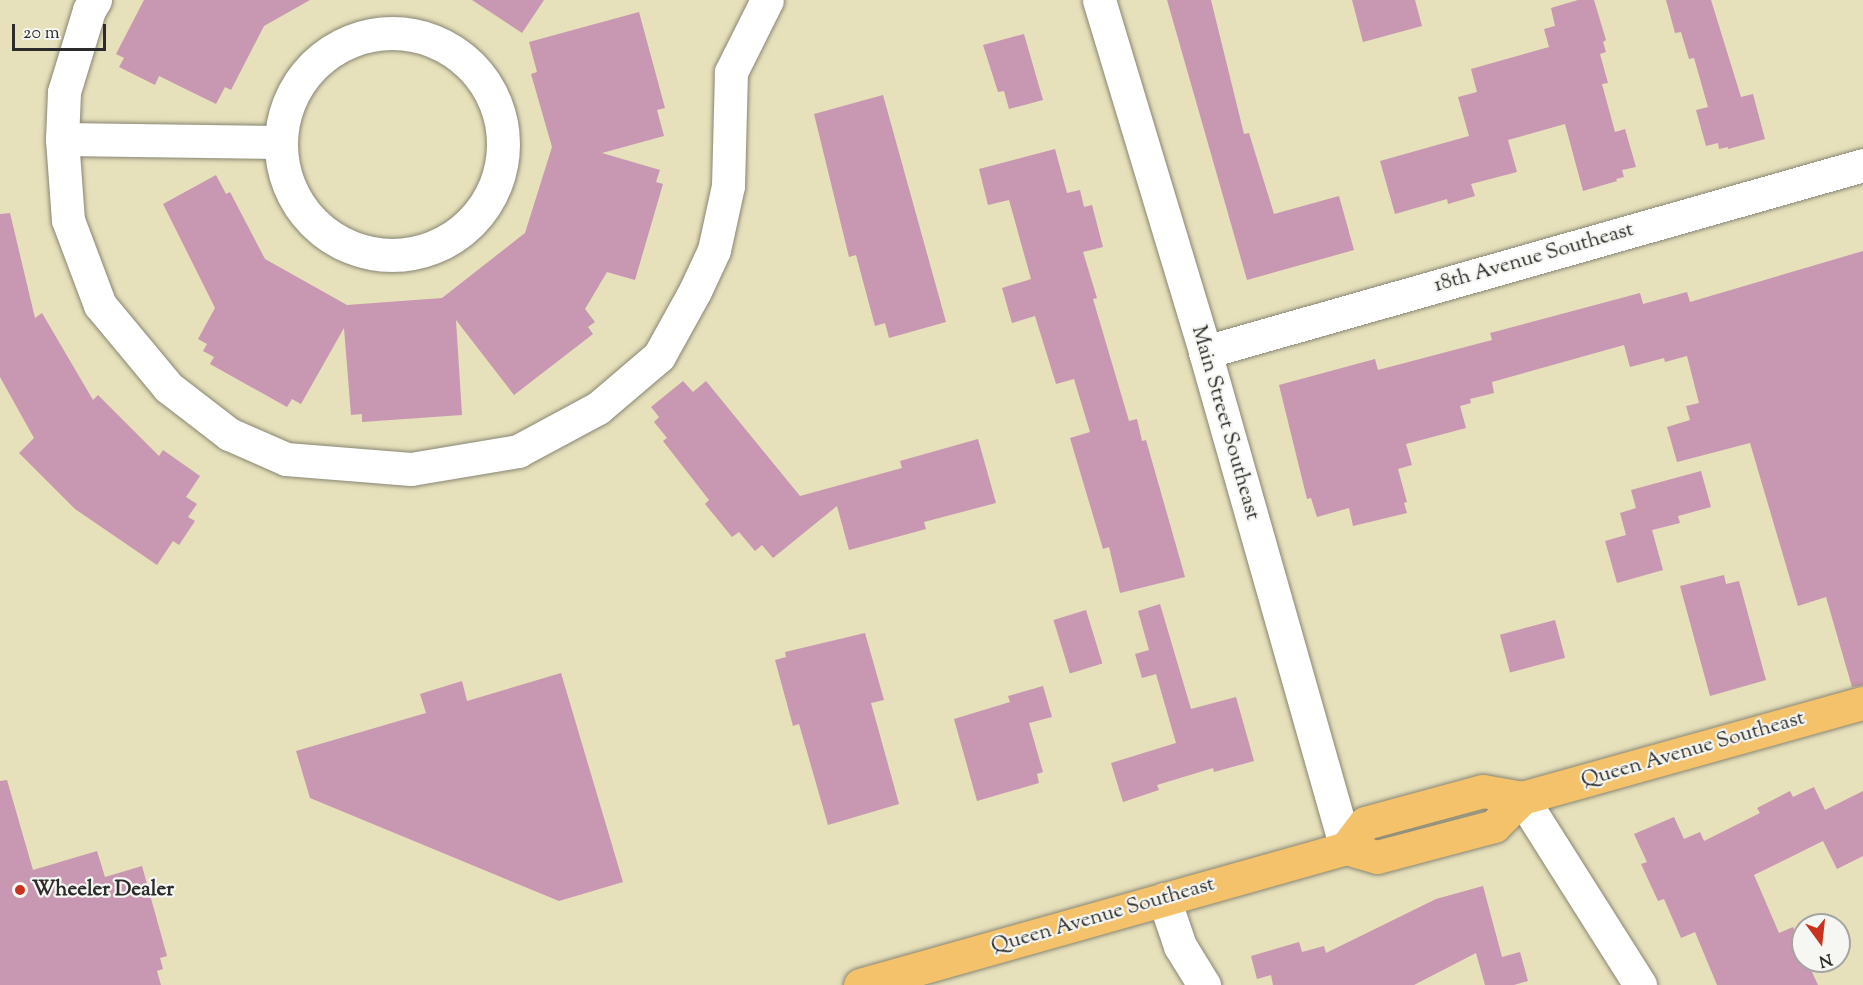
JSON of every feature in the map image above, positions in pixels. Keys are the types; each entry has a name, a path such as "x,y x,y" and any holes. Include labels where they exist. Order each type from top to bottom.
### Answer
{"main road":[{"name":"Queen Avenue Southeast","path":"860,985 1346,848 1377,857 1494,826 1522,798 1863,703"}],"street":[{"path":"95,0 89,10 64,92 62,140 68,220 100,305 168,387 229,434 286,459 411,469 518,451 598,408 659,356 714,250 728,186 731,72 767,0"},
{"name":"Main Street Southeast","path":"1099,0 1205,351 1346,848"},
{"path":"369,34 419,35 464,57 494,97 505,146 493,194 461,233 415,254 365,253 320,231 289,191 279,142 291,93 323,55 369,34"},
{"path":"62,140 279,142"},
{"name":"18th Avenue Southeast","path":"1205,351 1863,165"},
{"path":"1522,798 1640,985"},
{"path":"1164,899 1180,946 1204,985"}],"building":[{"path":"144,0 310,0 264,26 231,90 225,87 216,104 159,76 155,85 119,67 124,58 116,54"},
{"path":"472,0 544,0 522,33"},
{"path":"1167,0 1211,0 1244,134 1249,133 1274,214 1339,196 1354,250 1247,280"},
{"path":"1352,0 1415,0 1422,26 1363,42"},
{"path":"1578,0 1594,0 1606,40 1603,42 1606,52 1600,54 1608,83 1602,84 1615,132 1625,129 1636,167 1622,170 1624,177 1616,179 1617,181 1583,191 1565,124 1508,140 1517,172 1471,184 1475,196 1448,204 1447,199 1395,214 1380,161 1469,136 1458,97 1477,92 1471,69 1549,47 1544,29 1555,26 1551,8"},
{"path":"1666,0 1711,0 1741,97 1753,94 1765,139 1728,149 1728,147 1719,149 1718,143 1706,146 1696,110 1708,107 1694,58 1689,59 1681,32 1675,33"},
{"path":"639,12 665,108 657,110 664,136 602,153 660,170 656,182 663,184 635,280 607,272 585,309 595,322 588,327 593,334 514,395 456,320 462,415 362,422 362,414 351,415 344,328 301,404 292,399 287,407 210,364 214,357 203,351 207,344 198,339 215,308 163,204 216,175 226,194 230,192 265,259 347,305 442,298 525,233 552,147 531,74 537,72 529,42"},
{"path":"1024,34 1043,100 1009,109 1004,91 998,92 983,45"},
{"path":"883,95 946,322 889,338 885,323 875,326 856,255 849,257 814,114"},
{"path":"1055,149 1067,193 1080,190 1084,207 1092,205 1103,247 1083,252 1097,298 1093,299 1129,421 1137,419 1142,441 1146,440 1185,577 1120,593 1109,547 1103,549 1070,438 1090,432 1074,379 1056,384 1035,316 1012,323 1002,288 1031,279 1009,200 988,205 979,169"},
{"path":"10,213 35,318 42,313 93,400 98,395 159,456 163,450 200,476 186,497 197,504 188,517 195,521 179,545 173,541 157,565 75,509 19,453 34,438 0,377 0,214"},
{"path":"1863,251 1863,685 1852,687 1826,597 1798,606 1750,443 1677,462 1667,427 1690,420 1686,406 1699,403 1687,356 1665,362 1664,358 1630,367 1624,345 1492,382 1494,393 1470,399 1471,403 1460,406 1466,428 1406,444 1412,465 1398,469 1407,502 1404,503 1407,513 1353,526 1349,508 1317,517 1311,498 1307,499 1279,385 1375,359 1378,370 1492,340 1490,333 1640,293 1643,304 1687,292 1690,302"},
{"path":"683,381 693,392 706,381 800,496 902,468 900,461 978,439 996,503 924,522 926,529 849,550 837,506 773,558 762,545 755,551 739,532 732,537 705,504 709,500 663,441 667,438 654,422 659,417 651,407"},
{"path":"1701,471 1711,507 1678,516 1680,523 1652,530 1663,570 1617,583 1605,541 1626,535 1620,513 1636,508 1631,490"},
{"path":"1724,575 1726,584 1739,581 1766,680 1710,696 1680,586"},
{"path":"1160,604 1191,709 1236,697 1254,761 1214,772 1213,768 1157,785 1159,790 1123,802 1111,763 1176,743 1156,674 1142,678 1135,654 1149,650 1138,611"},
{"path":"1086,610 1102,664 1070,673 1053,620"},
{"path":"1555,620 1565,658 1510,672 1500,635"},
{"path":"865,633 884,700 871,703 899,804 828,825 799,724 793,726 775,660 786,657 785,652"},
{"path":"561,673 623,882 559,901 310,798 296,751 426,713 420,694 462,681 467,701"},
{"path":"1043,686 1052,717 1029,723 1043,772 1037,774 1039,783 977,801 954,719 1010,702 1008,696"},
{"path":"7,780 33,870 97,851 105,877 142,866 167,956 160,958 163,969 157,971 161,985 0,985 0,781"},
{"path":"1814,787 1825,810 1863,791 1863,856 1837,869 1823,841 1754,875 1779,933 1791,928 1791,973 1812,973 1818,985 1717,985 1695,932 1681,938 1664,899 1658,901 1641,864 1647,862 1634,834 1674,817 1684,839 1700,832 1704,841 1760,813 1757,808 1790,791 1793,797"},
{"path":"1483,886 1502,957 1520,952 1528,981 1514,985 1485,985 1476,953 1414,985 1273,985 1271,975 1257,979 1251,956 1299,942 1302,952 1324,946 1326,953 1436,899"}],"place":[{"name":"Wheeler Dealer","path":"20,890"}]}
